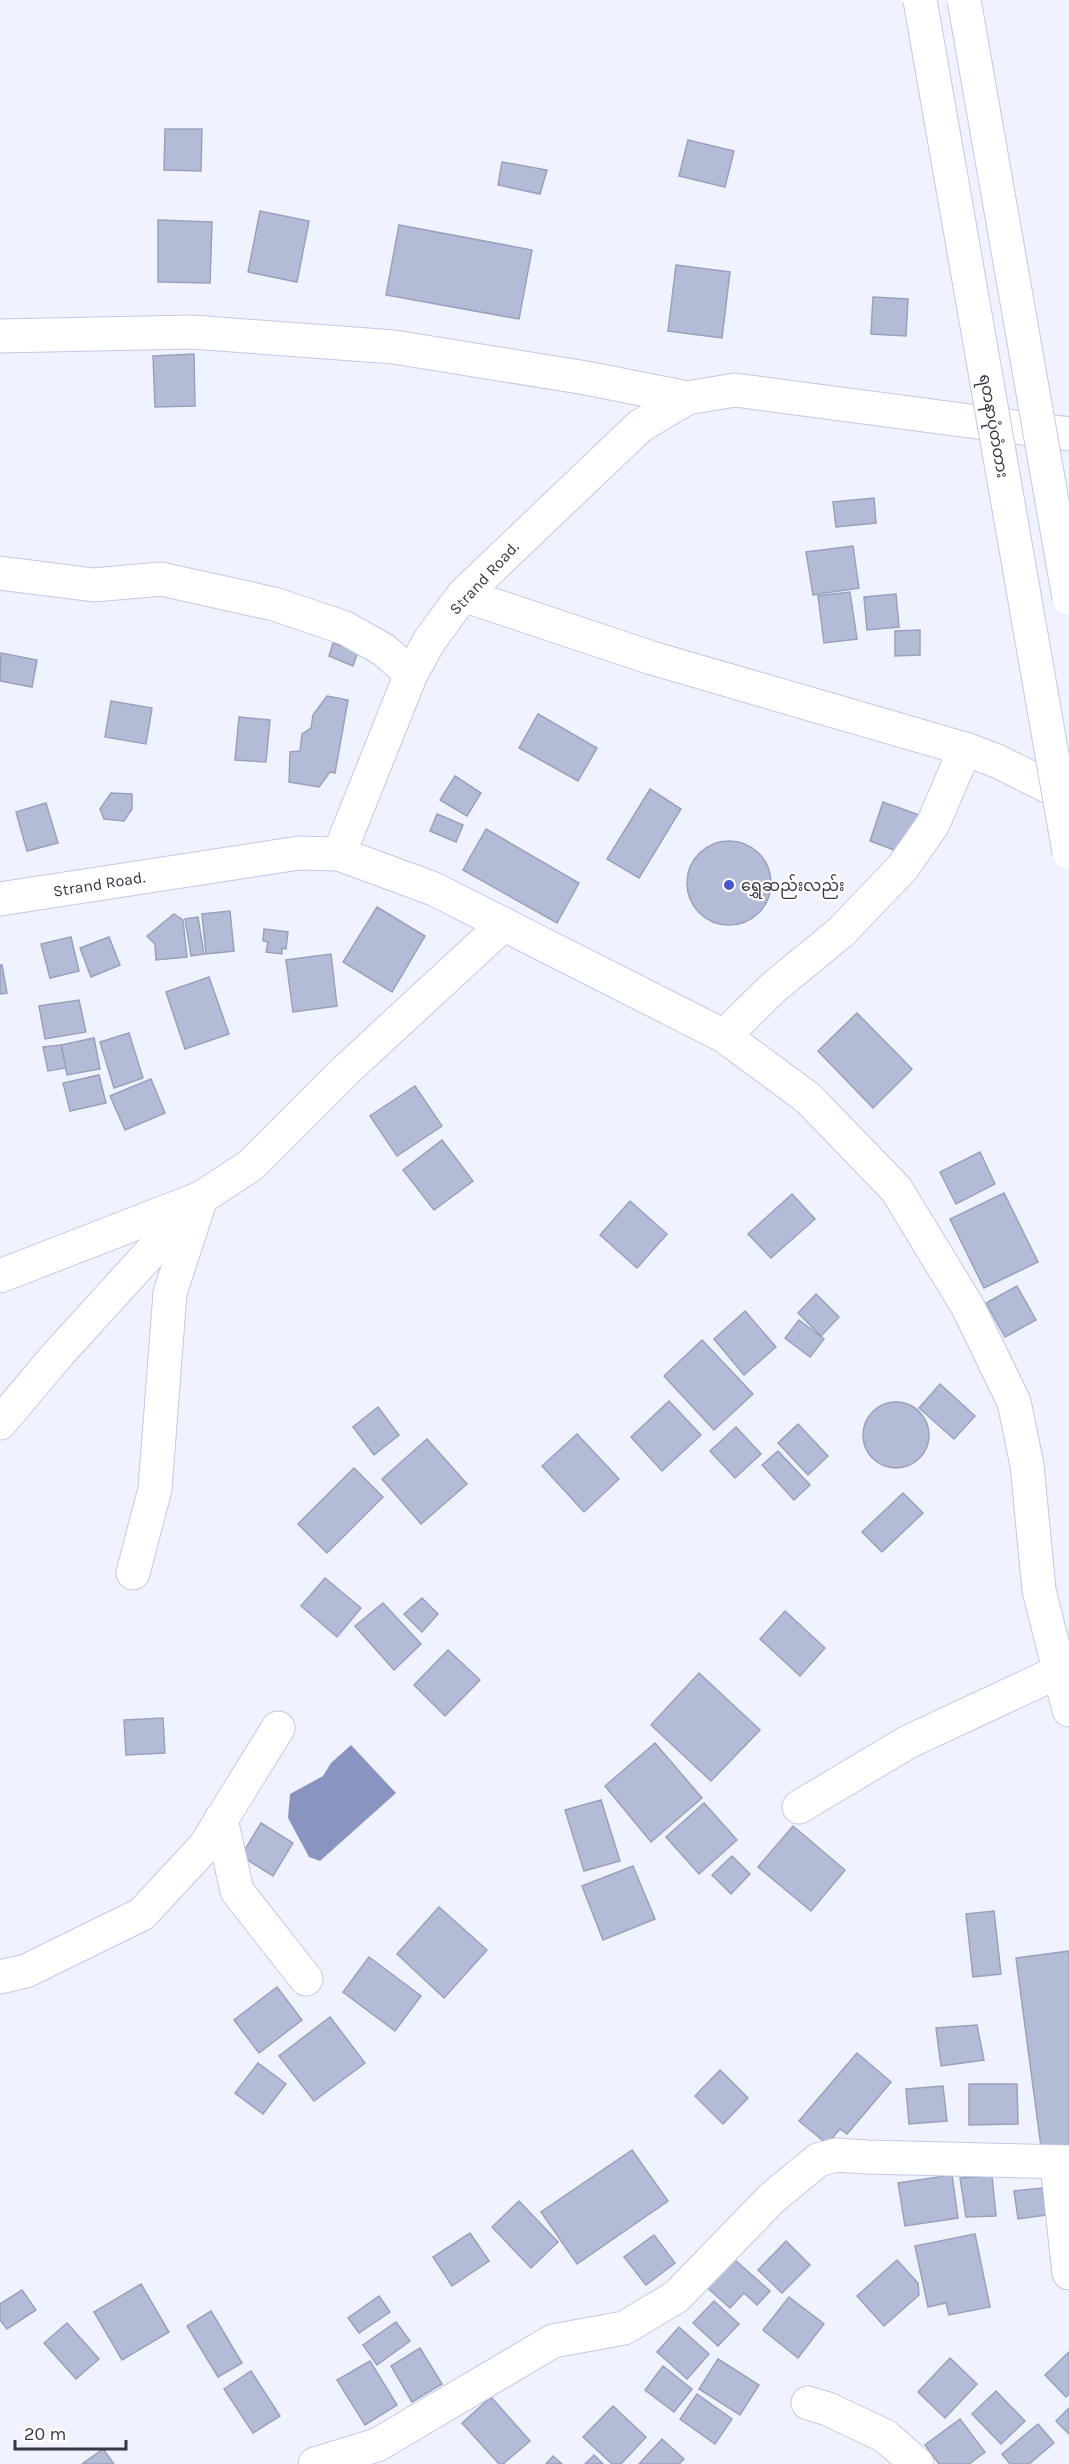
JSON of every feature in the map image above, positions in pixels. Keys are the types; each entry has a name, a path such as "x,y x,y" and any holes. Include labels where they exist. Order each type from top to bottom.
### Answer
{"main road":[{"name":"ရတနာပုံတံတား","path":"920,0 1069,852"},
{"path":"964,0 1069,598"},
{"path":"0,336 192,332 394,347 586,378 687,398"},
{"name":"Strand Road.","path":"0,899 299,853 339,854 411,674 430,640 463,595 640,426 687,398 735,390 1069,434"},
{"path":"0,573 93,585 162,579 274,604 345,628 384,650 411,674"},
{"path":"463,595 652,658 965,748 997,761 1069,797"},
{"path":"724,1036 774,987 841,932 903,867 933,824 965,748"},
{"path":"339,854 434,889 724,1036 808,1098 896,1189 968,1307 1014,1402 1027,1465 1039,1590 1064,1667 1069,1710"},
{"path":"0,1276 201,1198 250,1165 344,1072 504,924"},
{"path":"0,1423 59,1353 201,1198"},
{"path":"133,1573 154,1489 170,1293 201,1198"},
{"path":"799,1807 908,1742 1064,1667"},
{"path":"0,1977 26,1971 142,1914 205,1846 278,1728"},
{"path":"222,1819 237,1891 306,1979"},
{"path":"315,2464 377,2445 553,2341 624,2328 676,2296 772,2198 818,2160 847,2154 867,2157 1063,2163 1069,2273"},
{"path":"808,2403 828,2409 885,2436 917,2464"}],"water":[{"path":"351,1745 396,1793 320,1861 309,1857 288,1818 290,1794 323,1776 331,1763"}],"building":[{"path":"165,129 202,129 201,171 164,170"},
{"path":"688,140 734,151 725,187 679,176"},
{"path":"502,162 547,170 540,194 498,185"},
{"path":"260,211 309,221 297,282 248,272"},
{"path":"158,220 212,222 210,283 158,282"},
{"path":"399,225 532,250 519,319 386,295"},
{"path":"676,265 730,272 722,338 668,331"},
{"path":"873,297 908,299 906,336 871,334"},
{"path":"194,354 195,406 155,407 153,356"},
{"path":"874,498 876,523 836,527 833,502"},
{"path":"853,546 859,588 813,595 806,552"},
{"path":"850,592 857,639 824,643 818,596"},
{"path":"896,594 899,627 867,630 864,597"},
{"path":"920,630 920,655 895,656 895,631"},
{"path":"333,643 358,652 353,666 329,656"},
{"path":"1,653 37,660 32,687 0,681"},
{"path":"327,696 348,700 335,773 330,772 319,787 289,782 290,752 300,751 302,734 311,728 313,715"},
{"path":"111,701 152,708 146,744 105,737"},
{"path":"538,714 597,748 578,781 519,748"},
{"path":"239,717 270,720 266,762 235,760"},
{"path":"455,776 481,793 467,816 440,800"},
{"path":"650,789 681,809 639,878 607,859"},
{"path":"111,793 132,794 132,809 124,821 104,819 100,809"},
{"path":"883,802 919,815 905,854 870,841"},
{"path":"46,803 58,843 27,851 16,812"},
{"path":"437,814 463,825 456,842 430,831"},
{"path":"486,829 579,883 557,923 463,870"},
{"name":"ရွှေဆည်းလည်း","path":"729,841 745,844 759,853 768,867 771,883 768,899 759,913 745,922 729,925 713,922 699,913 690,899 687,883 690,867 699,853 713,844"},
{"path":"377,907 425,936 392,992 343,962"},
{"path":"230,911 234,951 206,954 202,914"},
{"path":"174,914 183,920 187,957 156,960 155,944 147,936"},
{"path":"198,917 204,954 191,956 185,919"},
{"path":"264,929 288,932 286,949 282,948 282,954 266,952 268,942 263,941"},
{"path":"71,937 79,971 50,978 41,944"},
{"path":"109,937 120,965 91,977 80,948"},
{"path":"331,954 337,1006 293,1012 286,960"},
{"path":"0,965 2,965 7,993 0,994"},
{"path":"209,977 229,1034 185,1049 166,992"},
{"path":"79,1000 86,1032 45,1039 39,1006"},
{"path":"857,1013 912,1069 873,1108 818,1051"},
{"path":"129,1033 143,1078 114,1088 100,1042"},
{"path":"94,1038 100,1069 67,1075 61,1045"},
{"path":"61,1045 66,1068 48,1071 43,1047"},
{"path":"99,1075 106,1103 70,1111 63,1083"},
{"path":"151,1079 165,1113 125,1130 110,1096"},
{"path":"415,1086 442,1126 397,1156 370,1116"},
{"path":"442,1140 473,1181 434,1210 403,1170"},
{"path":"980,1152 995,1184 956,1204 940,1172"},
{"path":"1004,1193 1038,1262 984,1288 950,1219"},
{"path":"792,1194 815,1219 771,1258 748,1234"},
{"path":"630,1201 667,1234 637,1268 600,1235"},
{"path":"1017,1286 1036,1320 1005,1337 986,1303"},
{"path":"816,1294 839,1317 821,1336 798,1313"},
{"path":"745,1311 776,1347 744,1375 714,1339"},
{"path":"799,1320 824,1339 810,1357 785,1338"},
{"path":"702,1340 753,1394 714,1430 664,1376"},
{"path":"940,1384 975,1416 954,1439 919,1408"},
{"path":"669,1401 701,1435 662,1471 631,1437"},
{"path":"896,1402 908,1405 919,1412 926,1423 929,1435 926,1447 919,1458 908,1465 896,1468 884,1465 873,1458 866,1447 863,1435 866,1423 873,1412 884,1405"},
{"path":"378,1407 399,1435 374,1455 353,1427"},
{"path":"798,1424 828,1456 808,1475 778,1443"},
{"path":"736,1427 761,1454 735,1478 710,1451"},
{"path":"577,1434 619,1479 584,1512 542,1466"},
{"path":"427,1439 467,1484 421,1524 382,1479"},
{"path":"778,1451 810,1485 794,1500 762,1465"},
{"path":"354,1468 383,1497 327,1553 298,1524"},
{"path":"903,1493 923,1513 882,1552 862,1532"},
{"path":"325,1578 361,1608 337,1637 301,1606"},
{"path":"422,1598 438,1614 422,1632 404,1614"},
{"path":"383,1603 421,1644 394,1670 355,1626"},
{"path":"785,1611 825,1648 800,1676 760,1639"},
{"path":"448,1650 480,1680 445,1716 414,1685"},
{"path":"699,1673 760,1730 711,1781 651,1725"},
{"path":"163,1718 165,1753 126,1755 124,1720"},
{"path":"655,1743 702,1798 651,1842 605,1786"},
{"path":"601,1800 620,1861 584,1871 565,1810"},
{"path":"704,1803 737,1840 699,1874 666,1837"},
{"path":"261,1823 293,1843 273,1876 241,1856"},
{"path":"793,1826 845,1870 811,1911 758,1867"},
{"path":"732,1856 750,1874 731,1894 712,1875"},
{"path":"633,1866 655,1919 603,1940 582,1886"},
{"path":"439,1907 487,1950 444,1998 397,1954"},
{"path":"994,1911 1001,1974 973,1977 966,1914"},
{"path":"1069,1951 1069,2145 1041,2147 1016,1958"},
{"path":"369,1957 421,1996 395,2031 343,1992"},
{"path":"277,1987 302,2020 259,2053 234,2020"},
{"path":"330,2017 365,2063 314,2101 279,2056"},
{"path":"977,2025 984,2060 941,2066 936,2028"},
{"path":"857,2053 891,2082 847,2134 840,2129 827,2144 799,2121"},
{"path":"258,2063 286,2084 263,2114 235,2093"},
{"path":"720,2070 748,2098 723,2124 695,2096"},
{"path":"969,2084 1017,2084 1018,2124 969,2125"},
{"path":"943,2086 947,2121 909,2124 906,2089"},
{"path":"632,2150 668,2201 577,2264 541,2212"},
{"path":"952,2175 958,2218 905,2226 898,2183"},
{"path":"992,2176 996,2216 966,2217 960,2178"},
{"path":"1042,2188 1046,2215 1018,2219 1014,2191"},
{"path":"519,2201 558,2242 531,2268 492,2227"},
{"path":"470,2233 489,2261 452,2286 433,2257"},
{"path":"975,2234 990,2307 949,2315 946,2303 928,2307 915,2246"},
{"path":"654,2235 675,2263 646,2285 624,2257"},
{"path":"786,2241 810,2265 782,2293 758,2270"},
{"path":"727,2253 770,2291 757,2305 744,2293 730,2308 702,2283"},
{"path":"897,2260 918,2283 919,2295 884,2326 857,2296"},
{"path":"141,2284 169,2332 122,2360 94,2312"},
{"path":"22,2290 36,2310 7,2329 0,2320 0,2304"},
{"path":"379,2296 390,2312 359,2333 348,2318"},
{"path":"789,2297 824,2324 798,2358 763,2330"},
{"path":"714,2301 739,2324 718,2346 693,2323"},
{"path":"211,2311 242,2363 218,2377 187,2326"},
{"path":"396,2322 410,2341 377,2365 363,2345"},
{"path":"67,2323 99,2359 76,2379 44,2343"},
{"path":"679,2327 709,2354 687,2379 657,2352"},
{"path":"420,2348 442,2384 412,2402 391,2366"},
{"path":"1069,2352 1069,2394 1066,2397 1045,2375"},
{"path":"950,2358 977,2384 945,2418 918,2392"},
{"path":"718,2359 759,2385 740,2415 699,2389"},
{"path":"370,2361 397,2405 365,2425 337,2380"},
{"path":"663,2366 692,2389 674,2412 645,2390"},
{"path":"251,2371 280,2416 253,2433 224,2389"},
{"path":"996,2391 1025,2421 1001,2444 972,2414"},
{"path":"697,2394 732,2419 715,2444 680,2419"},
{"path":"491,2397 530,2441 503,2464 499,2464 462,2423"},
{"path":"613,2406 646,2437 621,2464 612,2464 583,2437"},
{"path":"1069,2408 1069,2434 1056,2421"},
{"path":"960,2419 985,2452 969,2464 939,2464 925,2445"},
{"path":"1038,2424 1054,2443 1029,2464 1010,2464 1002,2454"},
{"path":"662,2439 684,2459 679,2464 639,2464"},
{"path":"103,2449 114,2464 82,2464"},
{"path":"594,2455 603,2464 585,2464"},
{"path":"553,2456 562,2464 546,2464"}],"place":[{"name":"ရွှေဆည်းလည်း","path":"729,885"}]}
